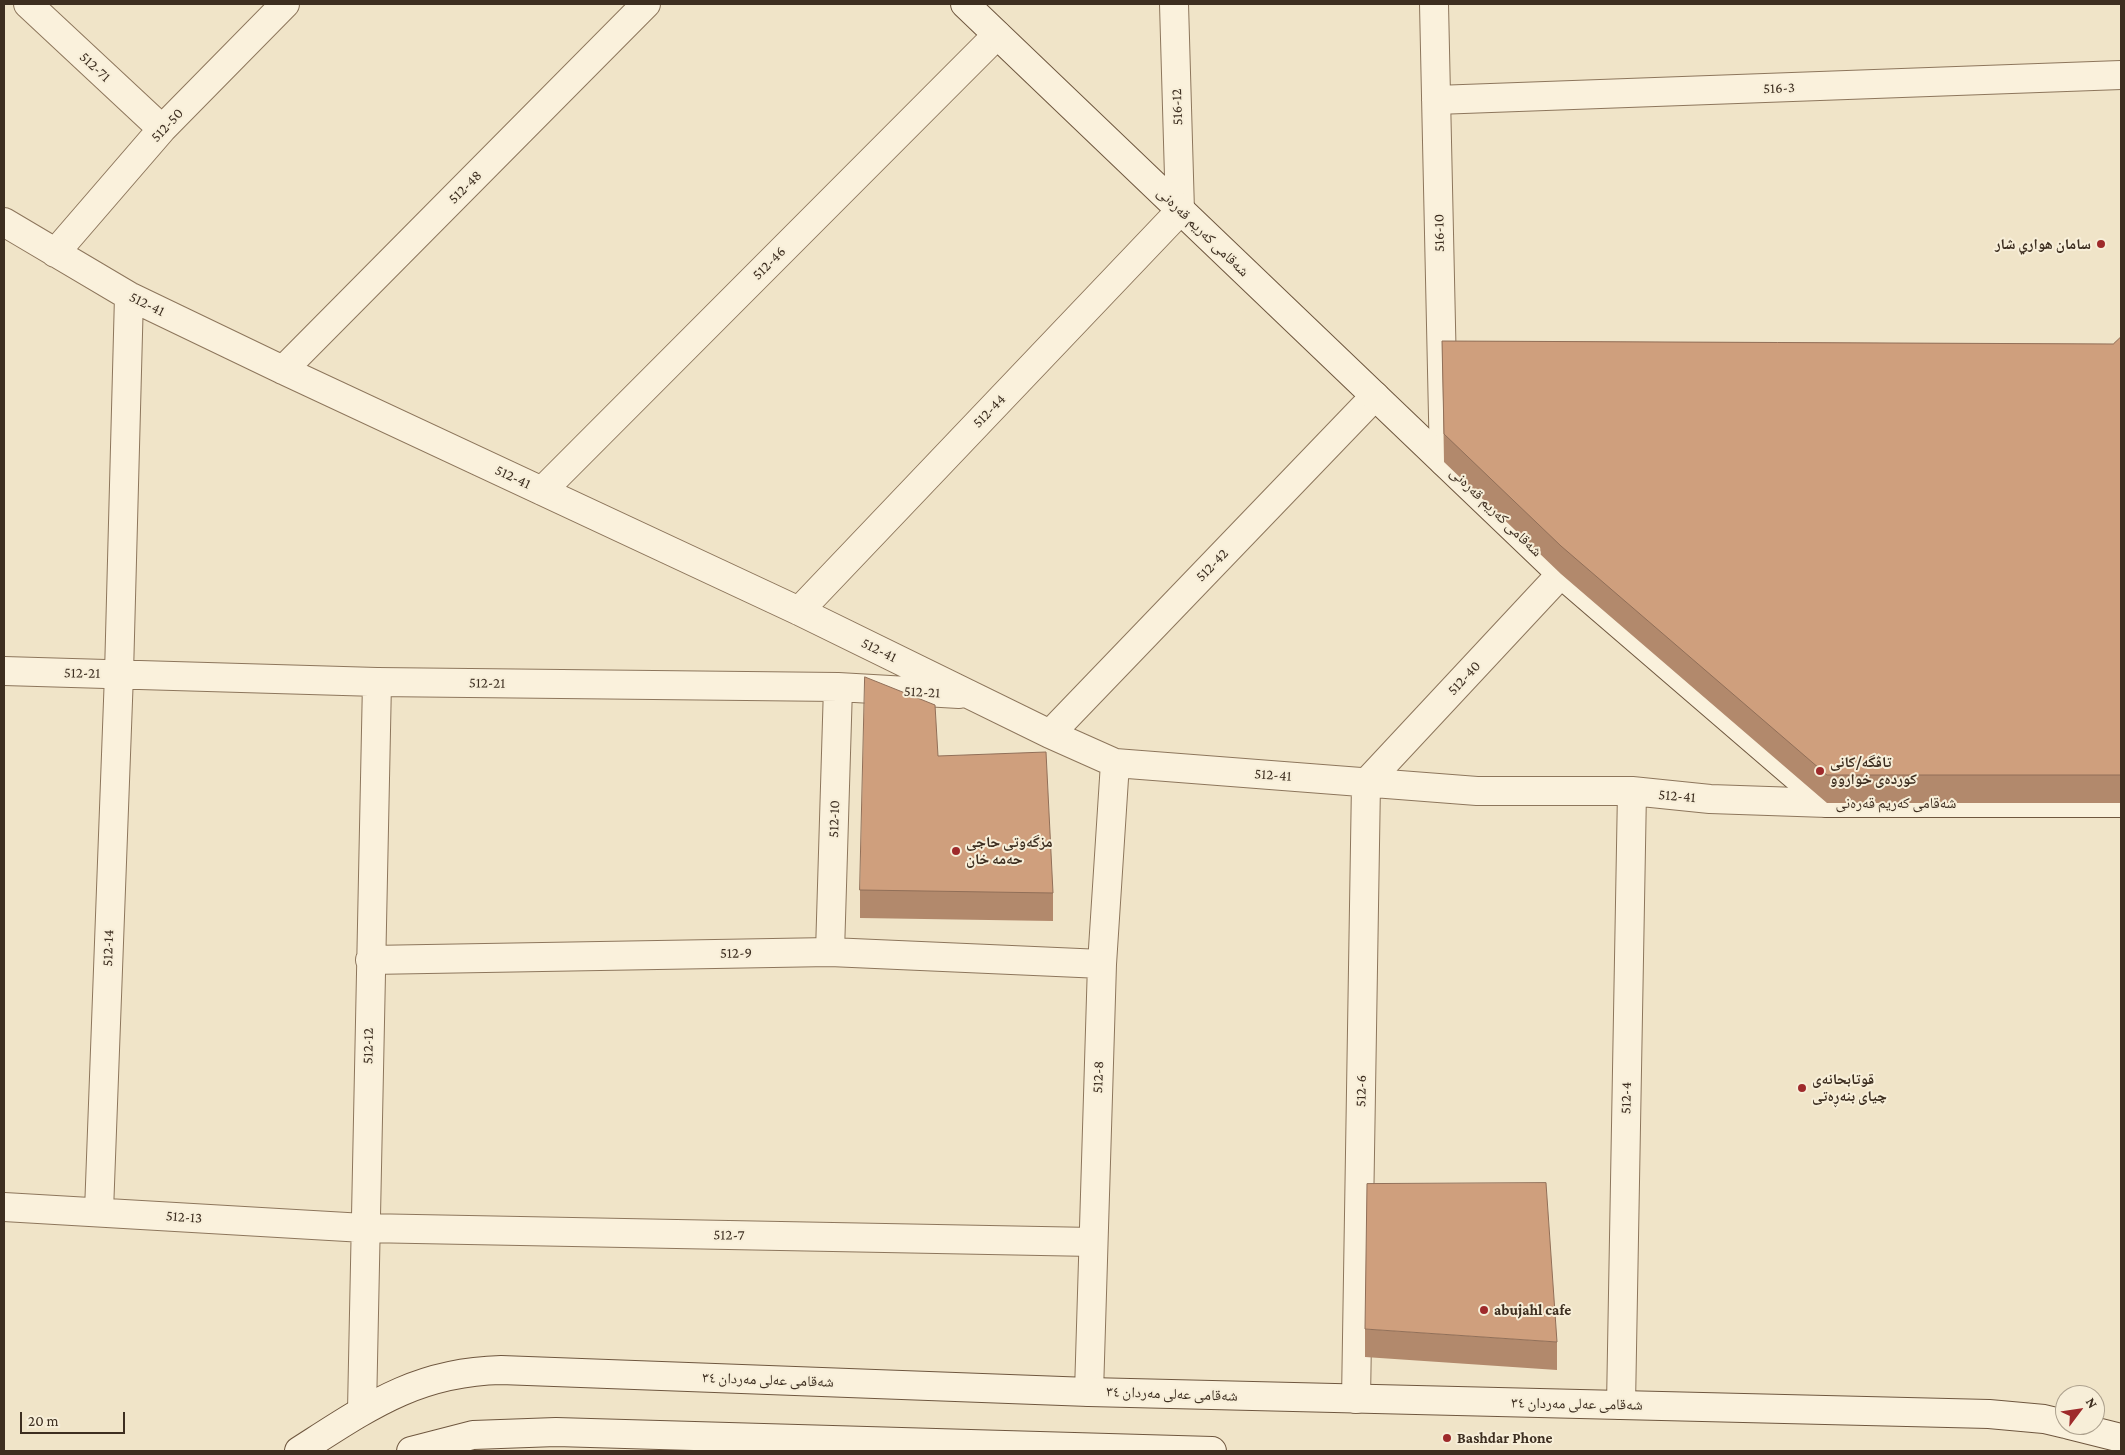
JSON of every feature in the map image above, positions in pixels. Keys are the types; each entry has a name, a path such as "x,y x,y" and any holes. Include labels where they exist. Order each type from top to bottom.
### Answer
{"street":[{"name":"512-71","path":"28,4 162,130"},
{"name":"512-50","path":"55,253 162,130 286,4"},
{"name":"512-48","path":"283,370 646,4"},
{"name":"شەقامی کەریم قەرەنی","path":"965,4 1561,574 1827,803 2121,803"},
{"name":"516-12","path":"1174,4 1180,211"},
{"name":"516-10","path":"1434,4 1444,462"},
{"name":"512-46","path":"542,490 997,35"},
{"name":"516-3","path":"1436,100 2121,76"},
{"name":"512-44","path":"799,611 1180,211"},
{"name":"512-41","path":"4,222 129,296 799,611 1050,734 1115,763 1477,791 1632,792 1710,799 1827,803"},
{"name":"512-14","path":"99,1212 118,680 129,296"},
{"path":"1442,369 1471,369"},
{"name":"512-42","path":"1050,734 1375,396"},
{"name":"512-40","path":"1366,782 1561,574"},
{"name":"512-21","path":"4,671 118,680 838,687 971,695"},
{"name":"512-12","path":"362,1410 364,1228 377,682"},
{"name":"512-10","path":"830,952 838,687"},
{"name":"512-8","path":"1089,1392 1102,964 1115,763"},
{"name":"512-6","path":"1356,1399 1366,782"},
{"name":"512-4","path":"1621,1405 1632,792"},
{"name":"512-9","path":"370,960 830,952 1102,964"},
{"name":"512-13","path":"4,1206 364,1228"},
{"name":"512-7","path":"364,1228 1093,1242"},
{"name":"شەقامی عەلی مەردان ٣٤","path":"299,1451 362,1410 398,1391 440,1377 471,1371 502,1370 1089,1392 1989,1414 2055,1422"},
{"path":"2105,1429 2120,1431"},
{"path":"411,1451 556,1432 1009,1448 1212,1451"}],"building":[{"path":"2121,337 2121,775 1827,775 1561,546 1444,434 1442,341 2113,344"},
{"name":"مزگەوتی حاجی حەمە خان","path":"865,677 935,705 938,756 1046,752 1053,893 860,890"},
{"path":"1546,1183 1557,1342 1365,1329 1367,1184"}],"place":[{"name":"سامان هواري شار","path":"2101,244"},
{"name":"تاڤگە/کانی کوردەی خواروو","path":"1820,771"},
{"name":"مزگەوتی حاجی حەمە خان","path":"956,851"},
{"name":"قوتابحانەی چیای بنەڕەتی","path":"1802,1088"},
{"name":"abujahl cafe","path":"1484,1310"},
{"name":"Bashdar Phone","path":"1447,1438"}]}
